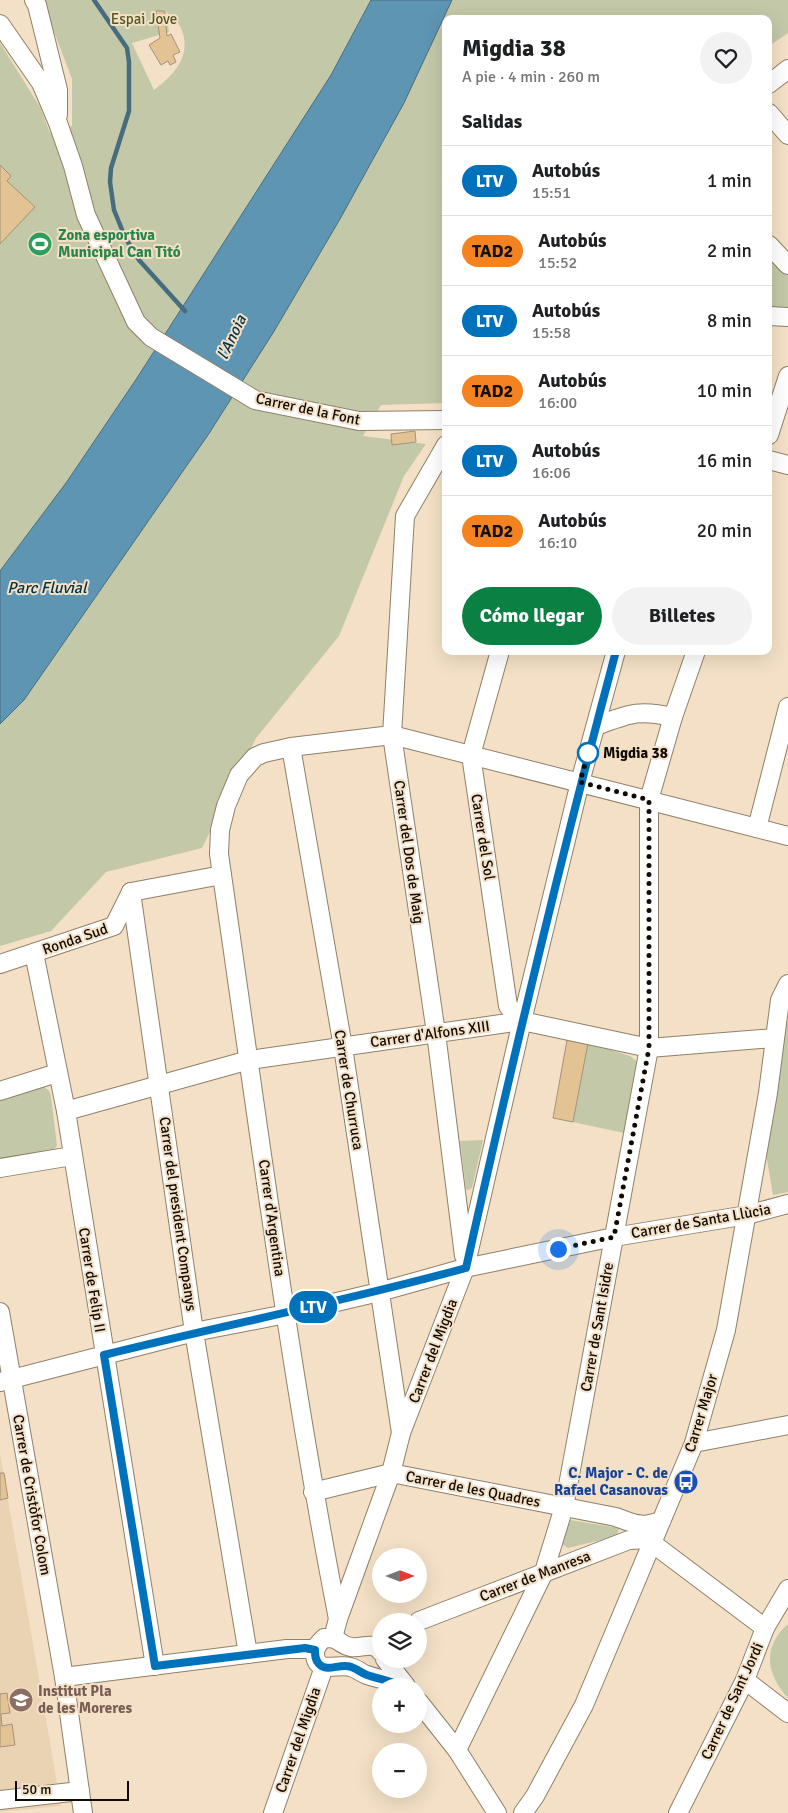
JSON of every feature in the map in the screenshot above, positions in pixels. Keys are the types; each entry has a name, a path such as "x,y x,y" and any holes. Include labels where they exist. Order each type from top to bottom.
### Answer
{"street":[{"name":"Carrer de la Font","path":"34,0 38,5 58,90 58,123"},
{"name":"Carrer de la Font","path":"0,24 41,83 73,166 86,215 136,322 151,337 253,399 359,421 442,420"},
{"path":"772,82 788,69"},
{"path":"772,116 788,135"},
{"path":"772,316 788,318"},
{"path":"772,427 788,376"},
{"name":"Carrer del Dos de Maig","path":"442,452 406,516 392,735 436,1033 466,1268"},
{"path":"772,461 788,465"},
{"name":"Carrer del Sol","path":"499,655 471,756 508,1006 522,1021"},
{"name":"Carrer del Migdia","path":"333,1638 391,1473 401,1433 466,1268 522,1021 580,782 615,655"},
{"name":"Carrer de Sant Isidre","path":"457,1750 544,1572 564,1507 649,1048 649,800 673,717 695,655"},
{"path":"757,828 788,707"},
{"path":"596,726 625,715 641,712 673,717"},
{"path":"392,735 788,836"},
{"name":"Carrer d'Argentina","path":"338,1620 313,1492 222,875 220,854 222,818 229,795 240,775 255,757 291,747 392,735"},
{"name":"Carrer de Churruca","path":"291,747 343,1047 401,1433"},
{"path":"131,892 222,875"},
{"name":"Ronda Sud","path":"0,964 114,926 131,892"},
{"name":"Carrer del president Companys","path":"131,892 194,1332 248,1654"},
{"name":"Carrer de Felip II","path":"34,953 66,1111 155,1666"},
{"name":"Carrer Major","path":"522,1813 535,1796 584,1705 694,1442 726,1330 768,1093 780,1000 788,984"},
{"name":"Carrer d'Alfons XIII","path":"66,1111 249,1060 522,1021 649,1048 774,1038"},
{"path":"0,1091 57,1073"},
{"path":"0,1168 72,1156"},
{"name":"Carrer de Santa Llùcia","path":"6,1381 194,1332 286,1314 379,1292 466,1268 614,1237 747,1215 788,1204"},
{"name":"Carrer de Cristòfor Colom","path":"0,1312 6,1381 64,1677 83,1813"},
{"path":"694,1442 788,1425"},
{"name":"Carrer de les Quadres","path":"313,1492 391,1473 616,1517 636,1524 648,1526 661,1521"},
{"path":"616,1517 628,1529 629,1540"},
{"name":"Carrer de Manresa","path":"427,1619 629,1540 652,1541"},
{"path":"652,1541 765,1628"},
{"name":"Carrer de Sant Jordi","path":"678,1813 745,1680 765,1628 788,1589"},
{"path":"372,1646 353,1648 333,1638 324,1638 318,1643 315,1650 315,1658 324,1667 346,1666 377,1678"},
{"path":"64,1677 287,1649 305,1648 315,1650"},
{"name":"Carrer del Migdia","path":"273,1813 324,1667"},
{"path":"369,1676 377,1673 382,1668"},
{"path":"391,1668 399,1678"},
{"path":"745,1680 788,1712"},
{"path":"427,1712 457,1750 497,1813"},
{"path":"0,1800 80,1791"}],"shaded area":[{"name":"Institut Pla de les Moreres","path":"0,1453 61,1806 0,1812"}],"green space":[{"name":"Espai Jove","path":"42,0 371,0 331,75 137,378 66,484 0,571 0,43 40,107 50,133 72,126 72,79","holes":["166,12 180,26 185,46 180,63 175,71 154,90 132,43 169,32"]},
{"path":"452,0 788,0 788,33 772,44 772,15 445,15"},
{"path":"442,21 442,403 381,405 363,436 426,444 404,476 339,636 256,738 202,848 106,872 51,931 0,946 0,724 24,700 208,435 273,333 340,219 404,103"},
{"path":"773,257 788,273 788,312 772,311"},
{"path":"788,1020 788,1192 773,1195 765,1148 783,1031"},
{"path":"588,1043 630,1056 636,1061 638,1067 624,1133 573,1122"},
{"path":"42,1085 49,1091 51,1096 57,1146 51,1152 0,1162 0,1095"},
{"path":"483,1140 472,1188 468,1190 466,1189 460,1141"},
{"path":"570,1520 619,1528 617,1536 568,1548 562,1544"},
{"path":"788,1624 788,1698 775,1680 770,1661 774,1642"}],"water":[{"name":"Parc Fluvial","path":"371,0 452,0 445,15 442,15 442,21 404,103 340,219 273,333 208,435 24,700 0,724 0,571 66,483 137,378 331,75"}],"building":[{"path":"156,11 164,11 167,36 171,34 180,52 173,55 176,62 170,65 168,61 161,65 149,45 160,38"},
{"path":"0,165 11,176 7,181 35,207 0,244"},
{"path":"415,431 416,442 392,445 391,434"},
{"path":"567,1040 588,1043 573,1122 553,1118"},
{"path":"0,1473 4,1473 8,1498 0,1500"},
{"path":"7,1693 10,1713 1,1714 2,1726 12,1724 15,1745 0,1747 0,1694"}],"waterway":[{"path":"94,0 127,48 129,62 129,111 111,168 110,182 114,210 125,237 139,260 185,311"}],"bus line":[{"name":"LTV","path":"377,1678 346,1666 324,1667 315,1658 315,1650 305,1648 155,1666 104,1355 194,1332 286,1314 379,1292 466,1268 522,1021 571,819 615,655"}],"place":[{"name":"Zona esportiva Municipal Can Titó","path":"40,244"},
{"name":"Migdia 38","path":"588,753"},
{"name":"C. Major - C. de Rafael Casanovas","path":"686,1482"},
{"name":"Institut Pla de les Moreres","path":"21,1700"}],"route":[{"path":"558,1249 614,1237 649,1048 649,800 580,782 588,753"}],"water label":[{"name":"l'Anoia","path":"231,337"}]}
